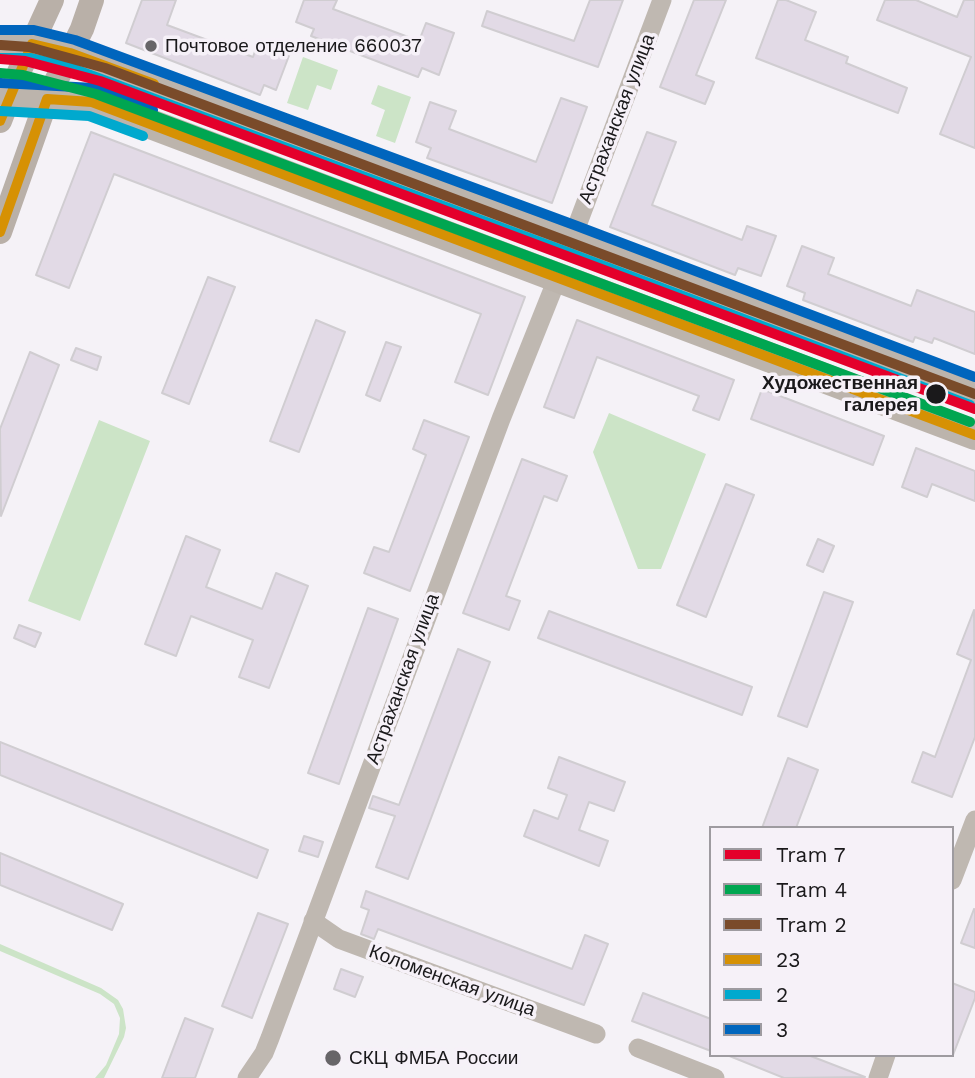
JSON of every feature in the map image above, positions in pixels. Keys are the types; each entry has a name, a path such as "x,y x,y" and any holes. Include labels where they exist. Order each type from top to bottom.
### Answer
{"highway":[{"path":"0,44 32,44 70,53 975,392"},
{"path":"3,105 47,99 92,102 975,435"}],"main road":[{"path":"3,105 52,0"},
{"path":"0,232 47,99 92,0"}],"street":[{"name":"Астраханская улица","path":"572,239 662,0"},
{"name":"Астраханская улица","path":"247,1078 264,1053 501,419 557,279"},
{"path":"954,875 975,820"},
{"name":"Коломенская улица","path":"313,921 339,939 596,1034"},
{"path":"638,1048 715,1078"},
{"path":"878,1078 885,1057"}],"green space":[{"path":"303,57 338,70 331,90 317,85 308,110 287,103"},
{"path":"378,85 411,97 395,143 376,136 385,110 371,104"},
{"path":"609,413 706,454 661,569 638,569 593,452"},
{"path":"99,420 150,441 80,621 28,601"},
{"path":"0,944 101,988 118,1000 123,1009 126,1028 104,1078 95,1078 106,1065 119,1034 120,1018 114,1004 100,994 0,951"}],"building":[{"path":"142,0 176,0 167,25 253,57 259,40 290,53 276,90 264,85 260,95 126,43"},
{"path":"304,0 337,0 333,9 419,41 426,23 454,33 439,75 422,68 418,77 311,36 314,29 296,22"},
{"path":"590,0 623,0 598,67 482,26 487,11 574,41"},
{"path":"694,0 726,0 696,75 714,82 705,104 660,87"},
{"path":"778,0 786,0 816,12 805,40 848,57 846,63 907,88 898,113 756,58"},
{"path":"885,0 916,0 957,17 964,0 975,0 975,148 940,134 971,57 877,20"},
{"path":"561,98 587,107 552,203 427,158 431,148 416,142 430,102 456,111 449,129 536,162"},
{"path":"91,132 525,297 488,395 455,382 481,314 114,174 69,288 36,275"},
{"path":"647,132 676,142 652,205 742,240 747,226 776,236 761,276 738,268 735,275 610,227"},
{"path":"802,246 834,258 828,274 911,306 917,290 975,312 975,354 934,338 932,343 915,337 913,342 803,300 805,293 787,286"},
{"path":"208,277 235,287 189,404 162,393"},
{"path":"316,320 345,332 299,452 270,441"},
{"path":"577,320 734,380 719,420 693,410 699,396 597,357 574,418 544,407"},
{"path":"386,342 401,347 380,401 366,395"},
{"path":"76,348 101,357 97,370 71,360"},
{"path":"30,352 59,365 1,516 0,429"},
{"path":"762,389 884,436 873,465 751,419"},
{"path":"424,420 469,437 410,591 364,573 374,547 389,552 426,455 413,449"},
{"path":"916,448 975,471 975,501 932,484 927,497 902,487"},
{"path":"522,459 567,476 557,501 544,496 506,596 520,601 509,630 463,613"},
{"path":"726,484 754,495 706,617 677,605"},
{"path":"186,536 220,550 206,587 262,609 276,573 308,586 269,688 239,677 253,640 191,616 176,656 145,644"},
{"path":"818,539 834,546 823,572 807,565"},
{"path":"824,592 853,602 807,727 778,716"},
{"path":"368,608 398,619 339,784 308,773"},
{"path":"974,610 975,737 952,797 912,782 923,752 935,757 971,660 957,654"},
{"path":"549,611 752,687 742,715 538,638"},
{"path":"19,625 41,633 35,647 14,638"},
{"path":"458,649 490,662 408,879 376,867 395,816 369,808 373,796 399,805"},
{"path":"0,742 268,850 257,878 0,775"},
{"path":"559,757 625,782 614,811 589,802 579,830 608,841 599,866 524,836 534,810 558,819 567,795 548,788"},
{"path":"788,758 818,770 797,826 763,826"},
{"path":"304,836 323,842 318,857 299,851"},
{"path":"0,853 123,904 112,930 0,885"},
{"path":"366,891 572,969 585,935 608,944 584,1005 378,929 374,939 361,934 369,910 361,907"},
{"path":"975,910 975,948 961,943"},
{"path":"258,913 288,924 252,1018 222,1006"},
{"path":"341,969 363,977 355,997 334,989"},
{"path":"954,984 975,992 954,1052"},
{"path":"643,993 709,1018 709,1050 632,1021"},
{"path":"185,1018 213,1029 195,1078 162,1078"},
{"path":"732,1057 813,1057 865,1077 784,1078"}],"tram line":[{"name":"2","path":"1,45 29,47 105,68 975,394"},
{"name":"7","path":"0,59 25,61 100,81 975,409"},
{"name":"4","path":"0,73 23,75 96,94 970,422"}],"transit line":[{"name":"3","path":"0,30 34,30 75,40 975,377"},
{"name":"23","path":"0,121 32,44 70,53 154,84"},
{"name":"2","path":"0,58 30,58 66,66 970,405"},
{"name":"3","path":"1,83 94,88 153,110"},
{"name":"23","path":"0,232 47,99 92,102 975,435"},
{"name":"2","path":"0,111 89,116 143,136"}],"place":[{"name":"Почтовое отделение 660037","path":"151,46"},
{"name":"Художественная галерея","path":"936,394"},
{"name":"СКЦ ФМБА России","path":"333,1058"}]}
